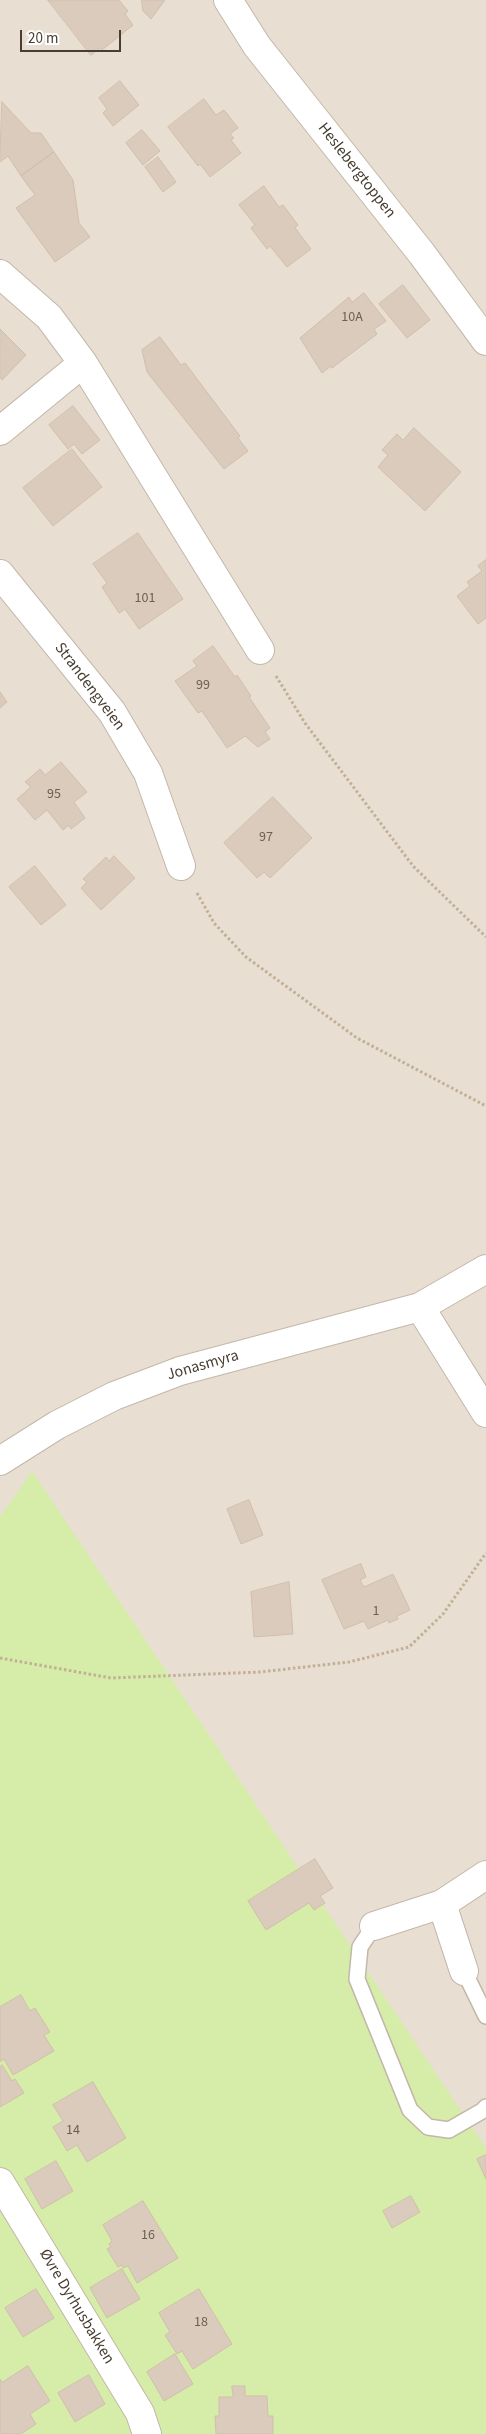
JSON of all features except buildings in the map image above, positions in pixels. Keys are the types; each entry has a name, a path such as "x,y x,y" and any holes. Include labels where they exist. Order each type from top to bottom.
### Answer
{"street":[{"name":"Heslebergtoppen","path":"228,0 257,46 422,254 486,340"},
{"path":"0,274 49,317 83,363 260,650"},
{"path":"0,431 83,363"},
{"name":"Strandengveien","path":"0,574 112,712 148,772 181,866"},
{"name":"Jonasmyra","path":"0,1461 57,1425 106,1400 180,1371 420,1307 486,1269"},
{"path":"420,1307 486,1413"},
{"path":"374,1926 442,1904 486,1876"},
{"path":"442,1904 464,1971"},
{"name":"Øvre Dyrhusbakken","path":"0,2182 140,2413 147,2434"}],"lane":[{"path":"374,1926 360,1947 357,1980 410,2110 428,2127 449,2130 486,2107"},
{"path":"464,1971 486,2016"}],"path":[{"path":"260,650 305,723 413,866 486,937"},
{"path":"181,866 214,923 246,957 357,1038 486,1106"},
{"path":"0,1658 110,1678 260,1672 350,1662 409,1647 443,1614 486,1553"}],"shaded area":[{"path":"0,0 486,0 486,2434 0,2434"}],"green space":[{"path":"32,1471 486,2148 486,2434 0,2434 0,1517"}]}
